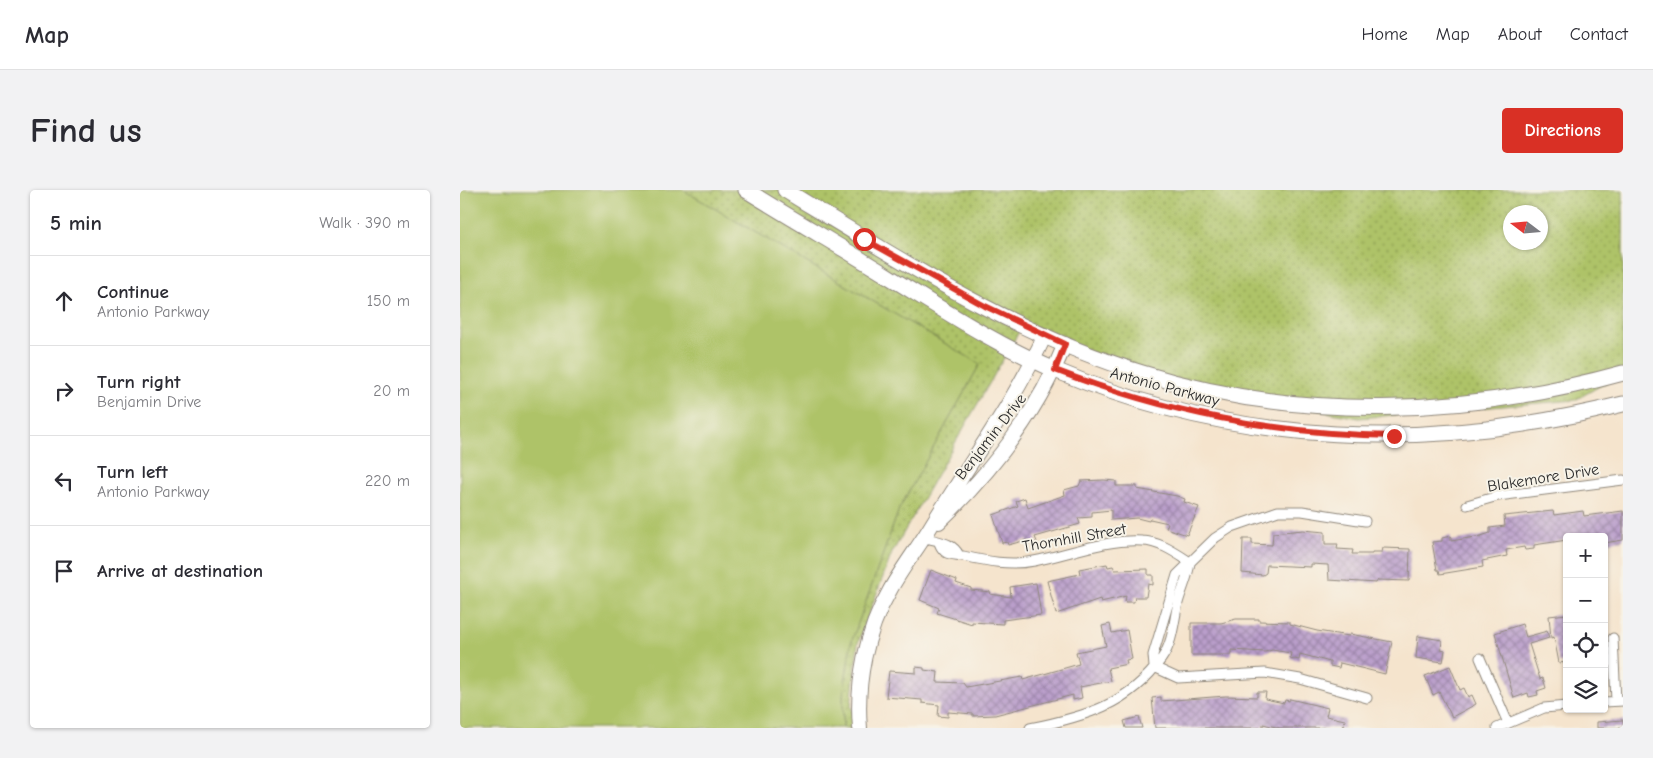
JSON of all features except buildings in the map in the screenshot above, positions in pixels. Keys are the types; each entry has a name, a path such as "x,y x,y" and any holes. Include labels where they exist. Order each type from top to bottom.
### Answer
{"main road":[{"name":"Antonio Parkway","path":"746,190 953,317 1034,360 1055,370 1157,405 1210,418 1277,429 1339,436 1404,436 1510,428 1565,419 1623,404"},
{"name":"Antonio Parkway","path":"785,190 922,272 985,306 1045,335 1141,373 1217,392 1295,403 1349,408 1392,408 1486,401 1575,386 1623,373"},
{"name":"Benjamin Drive","path":"860,728 860,693 870,637 888,593 1018,390 1045,335"},
{"name":"Benjamin Drive","path":"924,537 960,502 1038,403 1055,370 1065,344"}],"street":[{"name":"Blakemore Drive","path":"1467,505 1498,496 1623,480"},
{"path":"1030,728 1078,718 1102,709 1128,694 1154,667 1153,655 1177,575 1216,538 1232,527 1278,511 1302,511 1365,521"},
{"name":"Thornhill Street","path":"924,537 956,548 959,555 993,564 1032,562 1083,548 1144,541 1170,549 1190,562"},
{"path":"1613,638 1619,701"},
{"path":"1480,658 1508,723"},
{"path":"1154,667 1178,678 1264,673 1300,679 1367,698"},
{"path":"1497,728 1544,708 1563,706"}],"green space":[{"path":"460,190 683,190 980,364 899,509 851,643 843,695 843,728 460,728"},
{"path":"683,190 1623,190 1623,373 1575,400 1359,418 1141,378 1024,323 892,553 858,643 851,706 857,728 843,728 843,695 851,643 899,509 980,364"}],"route":[{"path":"864,239 985,306 1065,344 1055,370 1157,405 1210,418 1277,429 1339,436 1394,436"}]}
